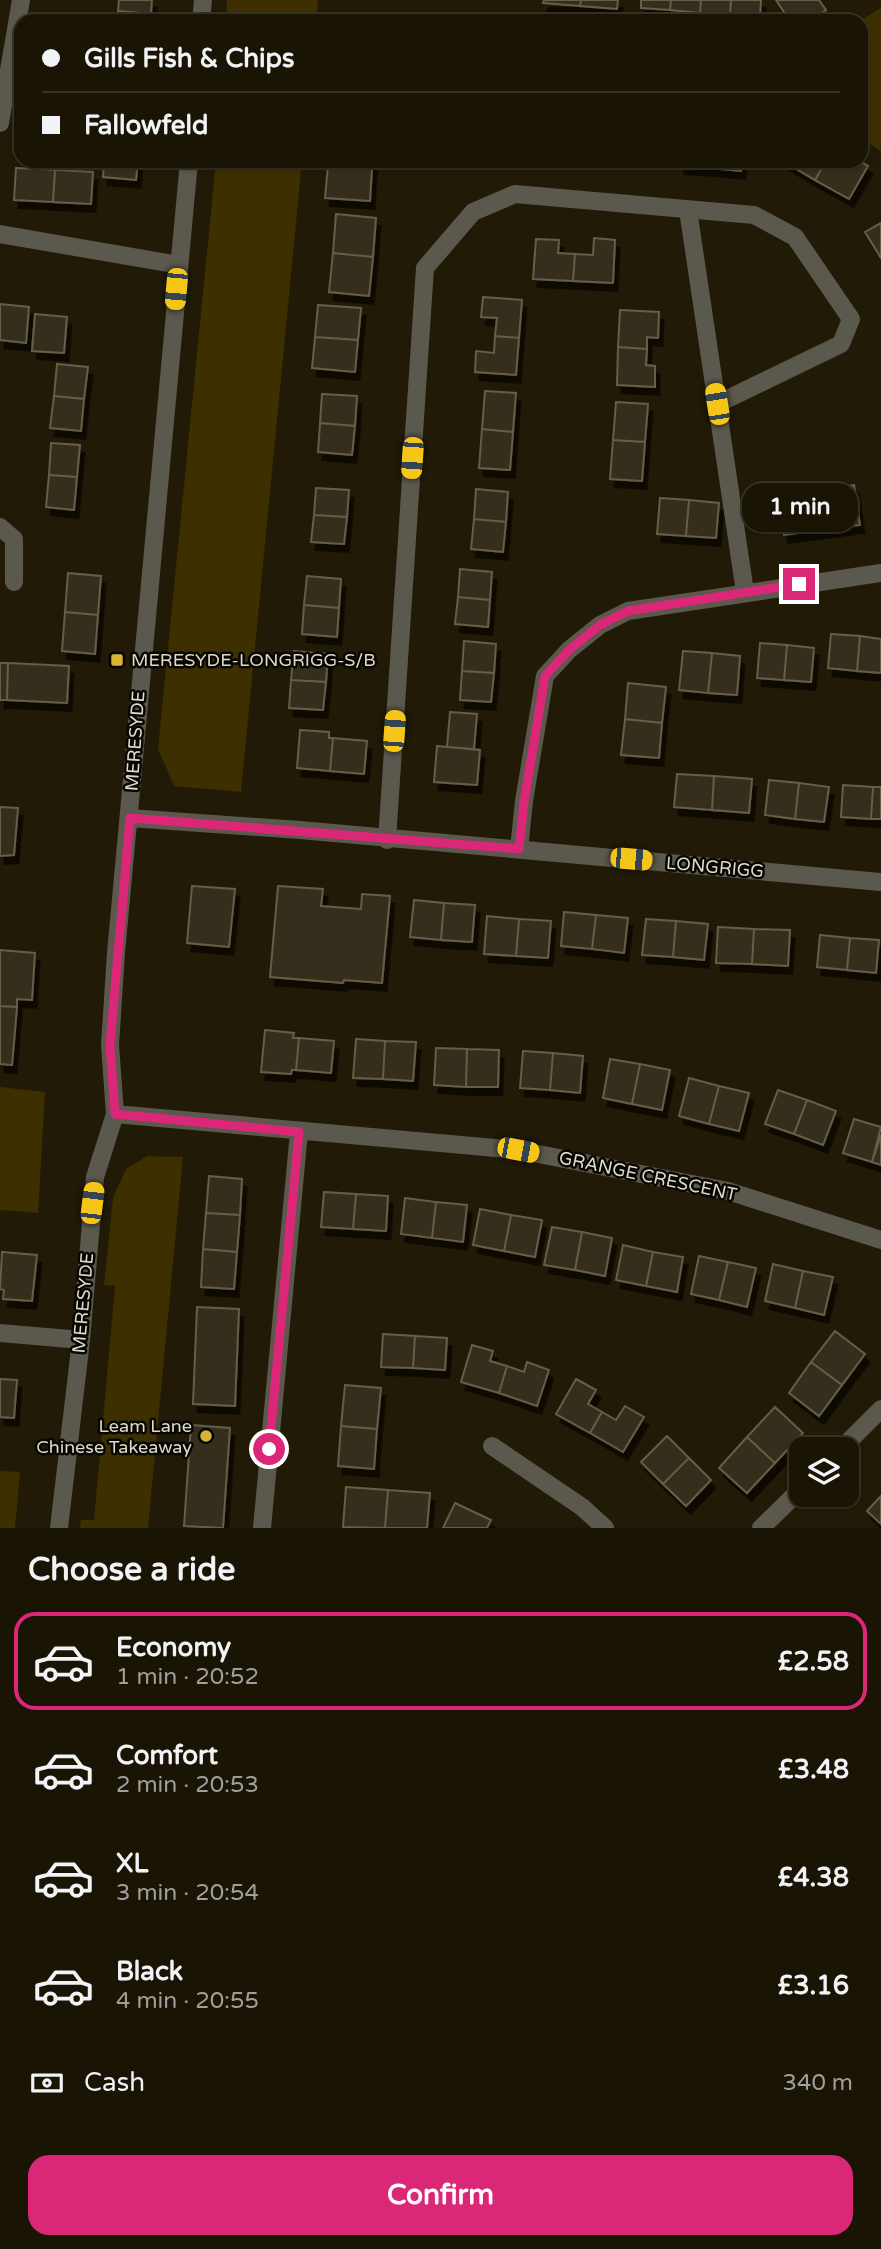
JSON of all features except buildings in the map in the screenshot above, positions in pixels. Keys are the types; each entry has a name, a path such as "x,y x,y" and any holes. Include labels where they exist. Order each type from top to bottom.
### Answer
{"street":[{"path":"0,123 14,41"},
{"name":"MERESYDE","path":"59,1528 81,1340 95,1177 115,1114 110,1045 130,818 134,736 188,168"},
{"path":"387,839 425,268 472,212 515,194 754,215 795,237 851,319 841,344 717,404"},
{"path":"688,209 745,592"},
{"path":"0,234 179,265"},
{"path":"0,527 14,539 14,582"},
{"path":"519,849 545,676 569,650 600,625 628,611 881,573"},
{"name":"LONGRIGG","path":"130,818 519,849 881,882"},
{"name":"GRANGE CRESCENT","path":"115,1114 518,1150 728,1191 881,1240"},
{"path":"262,1528 299,1132"},
{"path":"0,1334 81,1340"},
{"path":"853,1437 881,1409"},
{"path":"492,1446 582,1507 605,1528"},
{"path":"761,1528 789,1501"}],"shaded area":[{"path":"227,0 318,0 317,14 226,14"},
{"path":"881,8 881,151 868,143 868,16"},
{"path":"215,168 301,168 241,792 174,786 158,749"},
{"path":"0,1087 45,1092 38,1213 0,1210"},
{"path":"147,1156 183,1157 148,1528 80,1528 81,1520 94,1520 115,1286 104,1285 113,1198 126,1169"},
{"path":"0,1471 20,1472 15,1528 0,1528"}],"place":[{"name":"MERESYDE-LONGRIGG-S/B","path":"117,660"},
{"name":"Leam Lane Chinese Takeaway","path":"206,1436"}],"route":[{"path":"269,1449 299,1132 115,1114 110,1045 130,818 519,849 545,676 569,650 600,625 628,611 799,584"}]}
